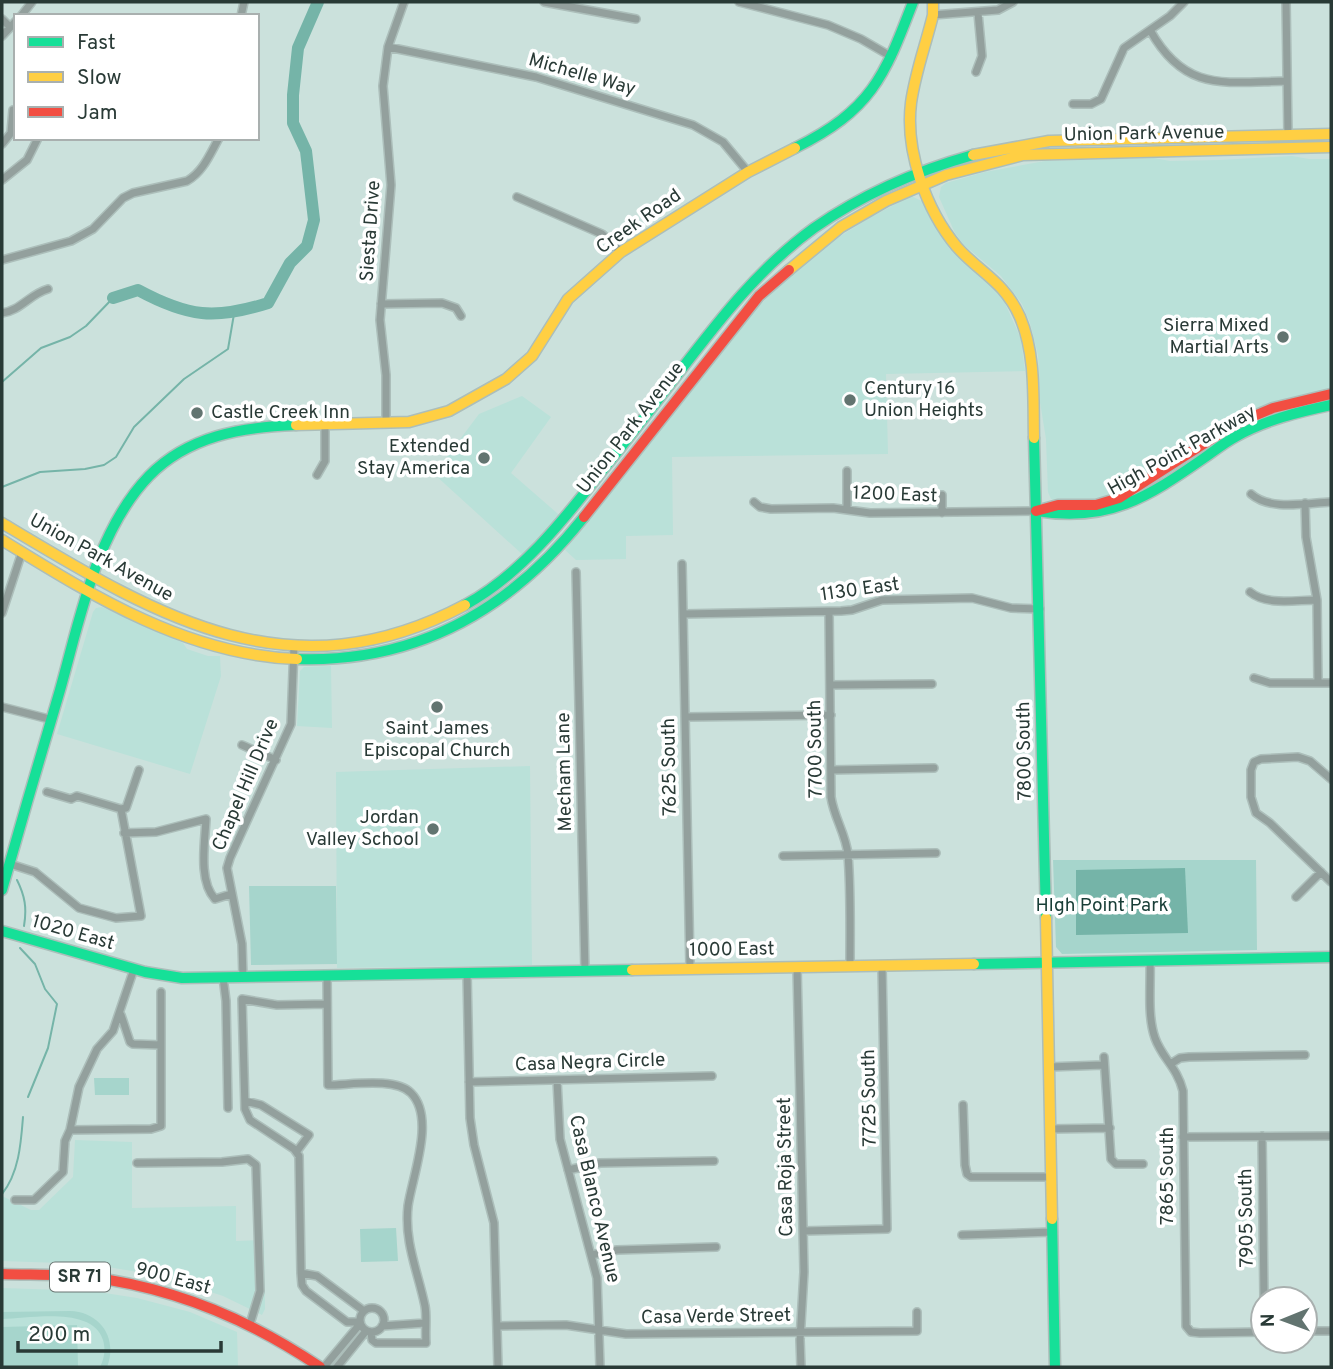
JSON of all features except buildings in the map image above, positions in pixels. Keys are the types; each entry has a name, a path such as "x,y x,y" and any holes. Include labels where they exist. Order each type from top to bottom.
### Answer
{"main road":[{"name":"Creek Road","path":"2,890 49,719 88,592 108,537 121,511 143,482 176,454 200,441 224,433 257,427 409,422 439,415 506,379 532,356 568,299 621,252 748,172 823,134 851,114 873,90 892,57 913,2"},
{"name":"7800 South","path":"933,2 933,15 911,103 911,133 920,170 937,216 948,236 962,253 1005,290 1026,333 1032,363 1040,609 1055,1367"},
{"name":"Union Park Avenue","path":"2,523 93,578 148,606 199,627 244,640 294,646 348,644 403,632 459,609 502,581 531,556 729,308 761,272 804,235 867,194 920,170 977,152 1059,141 1331,134"},
{"path":"1023,155 1029,150 1059,141"},
{"name":"Union Park Avenue","path":"2,540 88,592 143,620 196,641 244,654 294,661 344,659 416,644 468,621 505,597 540,567 567,538 738,320 772,283 841,227 886,201 978,165 1023,155 1331,147"},
{"name":"High Point Parkway","path":"1036,511 1058,505 1096,505 1119,498 1233,425 1273,408 1331,394"},
{"name":"High Point Parkway","path":"1036,511 1058,516 1098,515 1126,505 1238,435 1297,412 1331,405"},
{"name":"1020 East","path":"2,931 134,969"},
{"name":"1000 East","path":"134,969 182,978 1331,957"},
{"name":"900 East","path":"2,1274 84,1277 158,1289 190,1298 250,1324 322,1367"}],"street":[{"name":"Siesta Drive","path":"386,423 386,375 380,335 391,202 383,102 388,47 404,2"},
{"path":"544,2 636,19"},
{"path":"739,2 828,25 861,39 892,57"},
{"path":"933,15 998,10 1013,2"},
{"path":"1073,104 1091,104 1101,99 1124,48 1170,16 1184,2"},
{"path":"1286,2 1288,135"},
{"path":"976,72 982,56 978,13"},
{"path":"2,19 13,24 2,36"},
{"path":"1150,30 1170,60 1198,77 1227,82 1287,81"},
{"name":"Michelle Way","path":"388,47 536,77 693,125 723,142 748,172"},
{"path":"2,144 11,133 13,110"},
{"path":"2,180 27,160 37,140"},
{"path":"2,260 71,241 93,229 132,192 195,177 218,140"},
{"path":"517,197 602,234 621,252"},
{"path":"2,313 13,311 37,292 48,289"},
{"path":"381,304 442,303 456,308 461,316"},
{"path":"317,475 325,461 325,424"},
{"path":"847,471 847,509"},
{"path":"1251,494 1258,501 1269,504 1331,502"},
{"path":"942,495 942,513"},
{"name":"1200 East","path":"754,502 760,507 771,509 847,509 870,513 1036,511"},
{"path":"1305,503 1306,537 1317,600 1318,683"},
{"path":"2,613 22,552"},
{"name":"7625 South","path":"682,564 690,968"},
{"name":"Mecham Lane","path":"576,572 585,971"},
{"path":"1250,592 1268,601 1317,600"},
{"name":"1130 East","path":"683,614 829,612 852,610 882,600 958,598 978,598 1011,608 1040,609"},
{"name":"7700 South","path":"829,612 832,807 846,841 848,855 850,966"},
{"name":"Chapel Hill Drive","path":"243,977 242,944 227,868 291,724 294,646"},
{"path":"1254,678 1270,683 1331,683"},
{"path":"830,685 932,684"},
{"path":"2,707 49,719"},
{"path":"685,717 831,715"},
{"path":"242,744 276,760"},
{"path":"1331,779 1316,764 1304,758 1265,758 1254,762 1251,770 1251,797 1256,813 1270,823 1331,883"},
{"path":"831,770 934,768"},
{"path":"47,792 126,808 139,770"},
{"path":"10,864 35,872 79,908 116,918 141,916 121,809"},
{"path":"124,833 156,832 206,818 205,881 215,899 231,894"},
{"path":"783,856 936,853"},
{"path":"1296,897 1321,872"},
{"name":"7865 South","path":"1150,961 1153,1029 1159,1046 1172,1063 1183,1091 1185,1318 1188,1330 1200,1333 1249,1332"},
{"name":"7725 South","path":"803,1231 887,1229 882,966"},
{"name":"Casa Roja Street","path":"797,967 804,1272 800,1331 801,1367"},
{"path":"15,1200 34,1200 63,1172 65,1141 77,1096 97,1049 113,1031 121,1014 134,969"},
{"path":"467,973 470,1118 474,1145 494,1223 498,1367"},
{"path":"245,1101 261,1105 309,1135 297,1151 301,1273 302,1285 306,1291 347,1322 360,1323 376,1343 426,1343 425,1308 412,1261 407,1223 421,1145 420,1112 413,1094 402,1086 391,1083 328,1085 327,975"},
{"path":"223,977 228,1108"},
{"path":"70,1130 151,1129 161,1126 161,992"},
{"path":"297,1151 246,1115 242,999 277,1005 327,1004"},
{"path":"121,1014 130,1042 161,1045"},
{"path":"1172,1063 1189,1057 1305,1055"},
{"path":"1049,1066 1103,1061 1113,1162 1143,1164"},
{"name":"Casa Negra Circle","path":"469,1082 712,1076"},
{"name":"Casa Blanco Avenue","path":"557,1080 558,1127 599,1293 600,1367"},
{"path":"963,1105 967,1174 976,1178 1051,1177"},
{"path":"1050,1129 1110,1128"},
{"name":"7905 South","path":"1262,1136 1264,1285"},
{"path":"1183,1137 1331,1136"},
{"path":"137,1163 248,1159 256,1165 260,1291 250,1324"},
{"path":"568,1170 600,1163 714,1161"},
{"path":"962,1235 1053,1232"},
{"path":"591,1255 617,1250 716,1248"},
{"path":"301,1273 317,1276 364,1311"},
{"path":"364,1311 377,1310 383,1317 382,1326"},
{"path":"322,1367 360,1323 364,1311"},
{"name":"Casa Verde Street","path":"497,1326 566,1325 626,1334 917,1331 917,1312"},
{"path":"337,1367 368,1332 375,1332 382,1326 425,1323"}],"shaded area":[{"path":"1292,156 1331,159 1331,390 1284,401 1234,420 1202,438 1124,491 1095,500 1051,499 1048,492 1038,355 1030,323 1022,304 1001,276 964,245 955,233 939,197 941,187 946,183 985,172 1045,161 1154,158 1170,161 1220,160"},
{"path":"911,196 924,202 931,220 949,248 1004,301 1021,339 1025,371 886,374 888,454 672,457 673,535 626,536 626,559 576,560 565,550 756,309 794,271 828,244"},
{"path":"522,396 551,417 511,473 565,520 523,555 434,474 479,414"},
{"path":"102,607 183,643 187,649 208,656 220,656 221,676 190,774 57,734 93,612"},
{"path":"331,666 332,728 297,726 300,671 304,667"},
{"name":"Jordan Valley School","path":"530,766 532,965 337,968 336,772"},
{"path":"1185,868 1188,933 1076,935 1076,870"},
{"path":"75,1140 132,1142 132,1208 236,1206 236,1241 264,1240 265,1309 262,1315 223,1296 162,1276 90,1264 2,1261 2,1196 31,1210 39,1210 73,1177"},
{"path":"2,1288 92,1291 137,1298 190,1312 237,1332 238,1367 2,1367"}],"green space":[{"name":"HIgh Point Park","path":"1053,860 1256,860 1257,950 1062,954 1056,947"},
{"path":"249,886 336,886 337,964 251,965"},
{"path":"94,1078 129,1078 129,1095 95,1095"},
{"path":"396,1228 398,1261 361,1262 360,1229"},
{"path":"70,1311 90,1316 104,1329 110,1347 107,1367 100,1367 104,1354 103,1340 97,1329 87,1322 59,1316 2,1319 2,1312"},
{"path":"77,1325 78,1367 2,1367 2,1327"}],"waterway":[{"path":"113,298 138,290 172,306 202,313 232,312 268,303 290,263 307,246 314,220 306,151 293,123 293,95 298,48 318,2"},
{"path":"2,382 41,348 70,337 86,326 113,298"},
{"path":"2,487 40,472 85,469 104,465 116,457 134,427 184,379 228,349 234,314"},
{"path":"17,880 25,902 24,926"},
{"path":"20,948 35,964 45,989 57,1004 48,1048 28,1097"},
{"path":"2,1194 16,1167 23,1117"}],"traffic: fast":[{"path":"795,148 841,120 872,89 893,52 913,2"},
{"path":"465,605 485,593 522,563 556,528 726,313 758,277 794,243 871,194 931,168 973,155"},
{"path":"1037,511 1085,513 1126,504 1184,472 1246,431 1282,417 1331,405"},
{"path":"2,890 92,577 103,549 131,498 164,462 198,443 236,431 296,425"},
{"path":"1034,438 1046,918"},
{"path":"297,659 341,658 382,651 421,640 458,624 525,579 556,550 584,517"},
{"path":"2,931 145,972 182,978 632,970"},
{"path":"974,964 1331,957"},
{"path":"1052,1219 1055,1367"}],"traffic: slow":[{"path":"933,2 933,15 911,103 911,141 915,160 927,198 946,232 957,247 1007,295 1020,317 1031,361 1034,438"},
{"path":"973,155 1049,141 1331,134"},
{"path":"789,270 841,227 886,201 946,175 1023,155 1331,147"},
{"path":"296,425 409,422 449,411 506,379 532,356 568,299 621,252 748,172 795,148"},
{"path":"2,523 58,557 169,614 224,633 281,644 339,645 401,632 465,605"},
{"path":"2,540 106,601 179,634 217,647 256,655 297,659"},
{"path":"1046,918 1052,1219"},
{"path":"632,970 974,964"}],"traffic: jam":[{"path":"584,517 759,296 789,270"},
{"path":"1036,511 1058,505 1096,505 1119,498 1233,425 1273,408 1331,394"},
{"path":"2,1274 88,1277 180,1297 238,1320 320,1367"}],"place":[{"name":"Sierra Mixed Martial Arts","path":"1283,337"},
{"name":"Century 16 Union Heights","path":"850,400"},
{"name":"Castle Creek Inn","path":"197,413"},
{"name":"Extended Stay America","path":"484,458"},
{"name":"Saint James Episcopal Church","path":"437,707"},
{"name":"Jordan Valley School","path":"433,829"}]}
